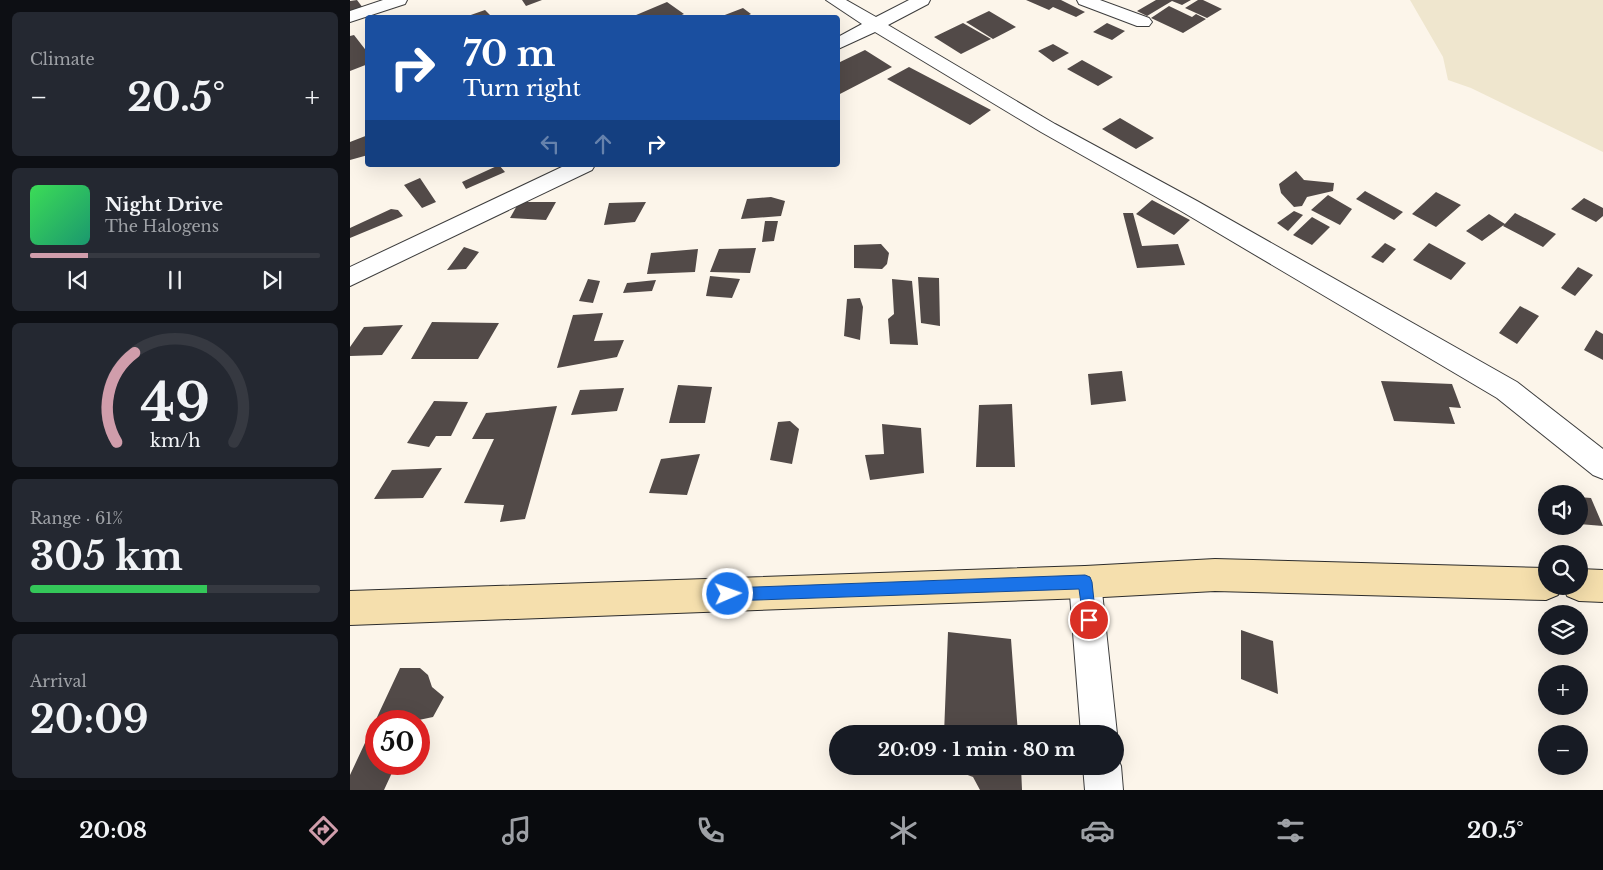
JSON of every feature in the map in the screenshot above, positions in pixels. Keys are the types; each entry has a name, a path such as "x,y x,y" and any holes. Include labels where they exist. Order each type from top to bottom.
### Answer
{"main road":[{"path":"350,608 1085,582 1215,575 1538,584"},
{"path":"1588,585 1603,586"}],"street":[{"path":"350,16 399,0"},
{"path":"834,0 1048,128 1189,206 1507,390 1603,466"},
{"path":"840,43 922,0"},
{"path":"1086,0 1143,22"},
{"path":"350,277 580,167"},
{"path":"1085,582 1098,725"},
{"path":"1103,775 1104,790"}],"shaded area":[{"path":"1410,0 1603,0 1603,152 1471,88 1448,80 1443,57"}],"building":[{"path":"357,0 363,8 350,12 350,1"},
{"path":"522,0 542,0 526,6"},
{"path":"1026,0 1061,0 1085,12 1076,17 1053,7 1049,10"},
{"path":"1156,0 1191,0 1182,5 1172,1 1147,16 1137,11"},
{"path":"1198,0 1203,0 1222,9 1207,18 1185,8"},
{"path":"667,2 684,14 682,15 636,15"},
{"path":"1169,6 1192,17 1196,14 1206,19 1183,33 1151,18"},
{"path":"743,8 751,14 749,15 725,15"},
{"path":"485,10 490,15 471,15"},
{"path":"989,11 1016,27 993,39 966,22"},
{"path":"963,23 991,39 961,54 934,37"},
{"path":"1107,23 1125,31 1112,40 1093,32"},
{"path":"354,35 365,49 365,65 350,71 350,36"},
{"path":"1053,44 1069,53 1053,62 1038,51"},
{"path":"865,50 892,67 840,94 840,62"},
{"path":"1082,60 1113,77 1098,86 1067,69"},
{"path":"909,67 991,110 970,125 887,79"},
{"path":"1120,118 1154,138 1136,149 1102,129"},
{"path":"365,136 365,156 350,160 350,142"},
{"path":"495,167 501,167 505,172 466,189 462,182"},
{"path":"1296,171 1304,180 1334,183 1333,191 1307,197 1302,206 1294,207 1281,193 1279,184"},
{"path":"420,178 436,202 422,208 404,185"},
{"path":"1365,191 1403,212 1394,220 1356,199"},
{"path":"1436,192 1461,205 1436,227 1412,214"},
{"path":"1328,195 1352,209 1340,225 1311,210"},
{"path":"771,197 785,201 781,216 741,219 747,199"},
{"path":"1584,198 1603,208 1603,216 1596,222 1571,209"},
{"path":"1152,200 1190,220 1174,235 1136,214"},
{"path":"519,202 556,202 546,220 510,218"},
{"path":"646,202 635,222 604,225 609,203"},
{"path":"391,209 398,210 403,216 350,238 350,228"},
{"path":"1294,211 1303,215 1288,231 1277,223"},
{"path":"1123,213 1133,213 1142,246 1178,244 1185,265 1137,268"},
{"path":"1515,213 1556,234 1543,247 1503,226"},
{"path":"1489,214 1505,224 1482,241 1466,231"},
{"path":"1312,217 1330,227 1312,245 1293,235"},
{"path":"765,221 778,221 774,241 762,242"},
{"path":"1385,243 1396,249 1383,263 1371,257"},
{"path":"1429,243 1466,263 1451,280 1413,260"},
{"path":"881,244 889,253 887,264 882,269 854,268 854,245"},
{"path":"464,247 479,252 466,269 447,270"},
{"path":"756,248 750,273 710,272 719,249"},
{"path":"698,249 695,272 647,274 651,253"},
{"path":"1578,267 1593,275 1575,296 1561,288"},
{"path":"710,276 740,279 732,298 706,296"},
{"path":"918,277 939,278 940,326 921,323"},
{"path":"588,279 600,281 593,303 579,301"},
{"path":"892,279 912,281 918,345 890,344 888,319 894,314"},
{"path":"656,280 652,291 623,293 627,283"},
{"path":"860,298 863,307 860,340 844,336 847,299"},
{"path":"1520,306 1539,316 1517,344 1499,333"},
{"path":"603,313 594,341 624,340 617,357 557,368 573,315"},
{"path":"432,322 499,323 478,359 411,359"},
{"path":"403,325 382,355 350,356 350,347 364,327"},
{"path":"1596,330 1603,334 1603,360 1584,350"},
{"path":"1122,371 1126,401 1091,405 1088,374"},
{"path":"1381,381 1452,384 1461,408 1449,407 1455,424 1394,421"},
{"path":"678,385 712,387 705,423 669,423"},
{"path":"624,388 617,411 571,415 580,390"},
{"path":"434,401 468,402 451,436 436,436 429,447 407,443"},
{"path":"1012,404 1015,467 976,467 979,405"},
{"path":"557,406 525,519 500,522 504,505 464,503 494,439 472,439 486,413"},
{"path":"790,421 799,429 792,464 770,460 778,422"},
{"path":"882,424 921,428 924,473 870,480 865,455 884,454"},
{"path":"700,454 687,495 649,493 661,459"},
{"path":"442,468 423,498 374,499 392,470"},
{"path":"1588,498 1591,498 1603,526 1588,525"},
{"path":"1241,630 1273,641 1278,694 1241,679"},
{"path":"948,632 1011,639 1017,725 944,725"},
{"path":"400,668 420,668 428,675 432,687 444,697 433,717 430,718 430,710 380,710"},
{"path":"365,743 365,775 391,775 384,790 350,790 350,775"},
{"path":"968,775 1021,775 1022,790 980,790 973,777"}],"route":[{"path":"728,594 1085,582 1089,620"}]}
